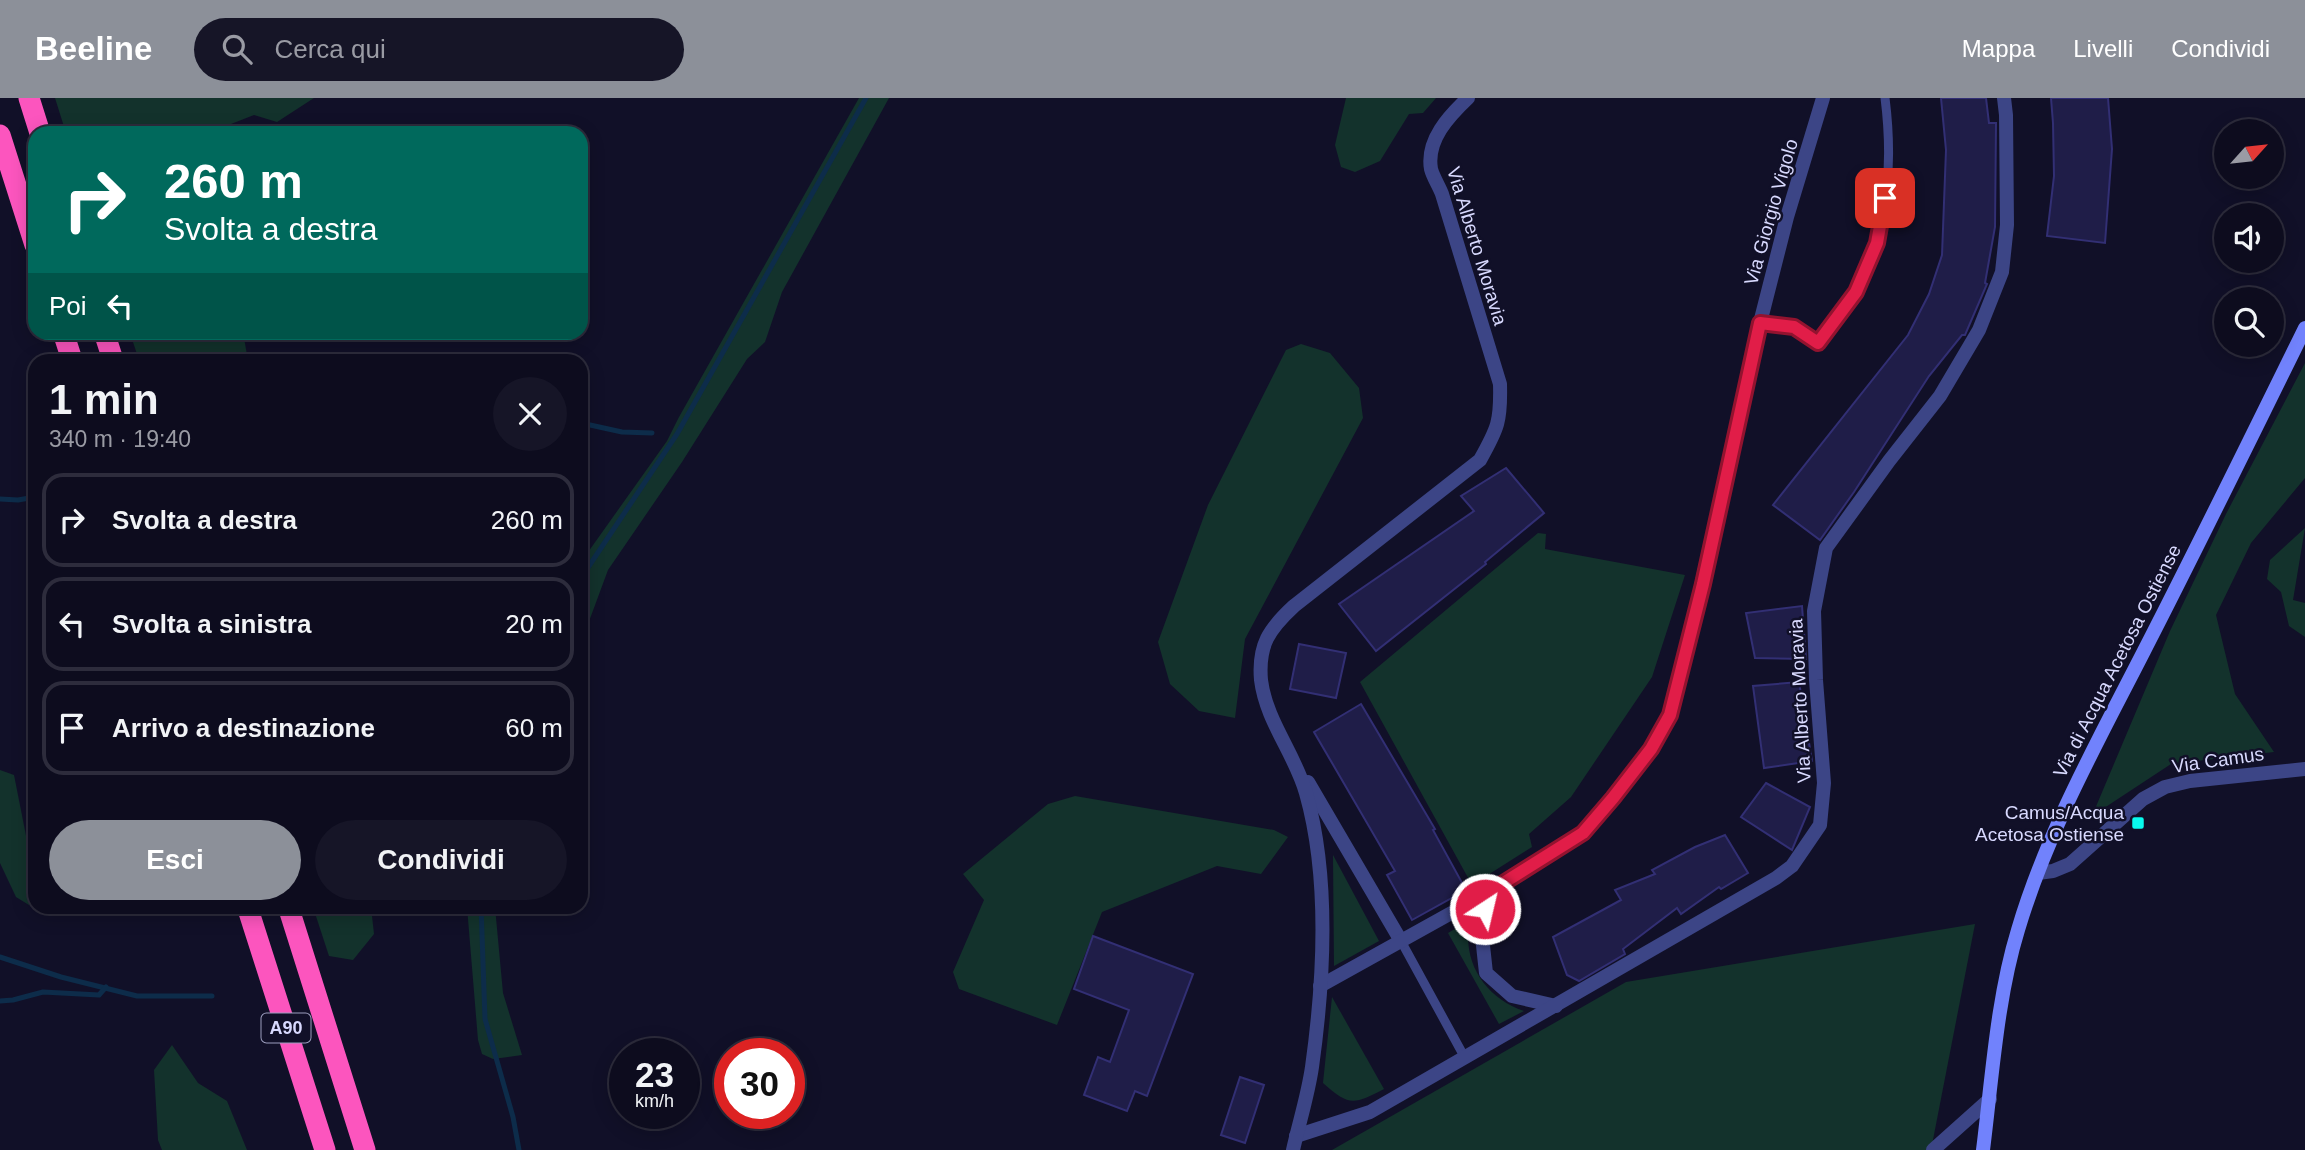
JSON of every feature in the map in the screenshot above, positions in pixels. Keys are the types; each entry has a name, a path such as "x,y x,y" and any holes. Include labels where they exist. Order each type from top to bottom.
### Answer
{"highway":[{"path":"29,98 38,126"},
{"path":"0,135 28,223"},
{"name":"A90","path":"250,914 325,1150"},
{"name":"A90","path":"291,914 365,1150"}],"street":[{"name":"Via Alberto Moravia","path":"1295,1143 1312,1069 1320,986 1321,896 1314,829 1306,792 1293,758 1277,728 1263,688 1262,649 1268,633 1293,606 1480,460 1498,429 1501,412 1500,384 1442,194 1431,168 1432,150 1445,119 1468,98"},
{"name":"Via Giorgio Vigolo","path":"1320,986 1489,892 1583,833 1651,749 1670,715 1703,584 1760,323 1787,217 1823,98"},
{"name":"Via Alberto Moravia","path":"1295,1143 1370,1112 1776,878 1792,866 1820,825 1824,783 1814,611 1826,548 1940,396 1979,330 2002,272 2007,225 2004,98"},
{"name":"Via di Acqua Acetosa Ostiense","path":"1983,1150 2008,974 2017,931 2038,873 2084,765 2211,520 2305,328"},
{"path":"1293,758 1401,941"},
{"name":"Via Camus","path":"2038,873 2053,871 2070,864 2143,799 2165,787 2190,781 2305,769"},
{"path":"1489,892 1481,927 1486,972 1512,996 1556,1006"},
{"path":"1933,1150 1990,1099"}],"lane":[{"path":"1760,323 1794,327 1818,343 1856,292 1877,243 1882,218 1889,158 1885,98"},
{"path":"1401,941 1465,1058"}],"green space":[{"path":"55,98 314,98 277,122 254,115 230,126 64,126"},
{"path":"859,98 889,98 782,292 765,342 747,359 682,462 608,570 588,624 588,552 667,441"},
{"path":"1346,98 1436,98 1423,113 1409,114 1380,161 1355,172 1341,167 1335,145"},
{"path":"132,340 244,340 247,354 137,354"},
{"path":"1301,344 1330,353 1359,388 1363,418 1245,639 1235,718 1199,711 1170,684 1158,642 1208,505 1286,350"},
{"path":"2305,363 2305,478 2251,543 2216,615 2235,694 2274,752 2171,764 2092,816 2170,631 2226,514"},
{"path":"2305,528 2293,600 2305,603 2305,637 2289,626 2281,592 2267,579 2270,560"},
{"path":"1538,533 1546,534 1545,549 1685,575 1652,677 1571,797 1529,834 1532,847 1472,885 1360,682"},
{"path":"0,770 14,775 28,846 28,904 16,897 0,863"},
{"path":"1075,796 1274,830 1288,837 1261,874 1217,866 1102,912 1057,1025 959,989 953,972 984,900 963,874 1048,804"},
{"path":"1333,855 1379,941 1334,966"},
{"path":"315,914 372,914 374,934 353,960 329,956"},
{"path":"468,914 496,914 503,993 522,1055 493,1059 482,1054 478,1040"},
{"path":"1470,920 1469,950 1479,976 1498,997 1524,1011 1499,1024 1448,933"},
{"path":"1975,924 1931,1150 1332,1150 1626,982"},
{"path":"1332,997 1384,1089 1365,1098 1352,1101 1346,1099 1323,1083"},
{"path":"172,1045 198,1083 227,1101 247,1150 162,1150 158,1140 154,1070"}],"building":[{"path":"1941,98 1986,98 1989,123 1996,123 1995,227 1985,283 1987,284 1965,335 1962,335 1929,376 1820,540 1773,505 1908,335 1929,294 1942,255 1946,150"},
{"path":"2051,98 2108,98 2112,149 2105,243 2047,236 2054,176"},
{"path":"1506,468 1544,513 1485,562 1486,564 1376,651 1339,604 1474,511 1461,496"},
{"path":"1802,606 1806,659 1755,658 1746,613"},
{"path":"1299,644 1346,653 1336,698 1290,689"},
{"path":"1799,682 1812,761 1764,768 1753,686"},
{"path":"1361,704 1435,829 1433,830 1466,890 1412,920 1387,875 1395,871 1314,732"},
{"path":"1766,783 1810,807 1792,850 1741,817"},
{"path":"1725,835 1748,873 1721,889 1719,887 1681,914 1677,908 1623,949 1625,954 1579,981 1567,975 1553,937 1621,900 1615,890 1655,874 1652,870 1695,847"},
{"path":"1093,936 1193,974 1147,1096 1135,1091 1127,1111 1084,1095 1098,1057 1110,1062 1129,1010 1074,989"},
{"path":"1240,1077 1264,1085 1245,1143 1221,1135"}],"waterway":[{"path":"588,568 677,434 866,98"},
{"path":"588,425 622,432 652,433"},
{"path":"0,499 28,498"},
{"path":"481,914 485,1019 513,1117 519,1150"},
{"path":"0,957 61,977 137,996 212,996"},
{"path":"0,1001 43,992 99,995 106,987"}],"place":[{"name":"Camus/Acqua Acetosa Ostiense","path":"2138,823"}],"route":[{"path":"1485,909 1489,892 1583,833 1651,749 1670,715 1686,653 1760,323 1794,327 1818,343 1856,292 1865,273 1877,243 1885,198"}]}
